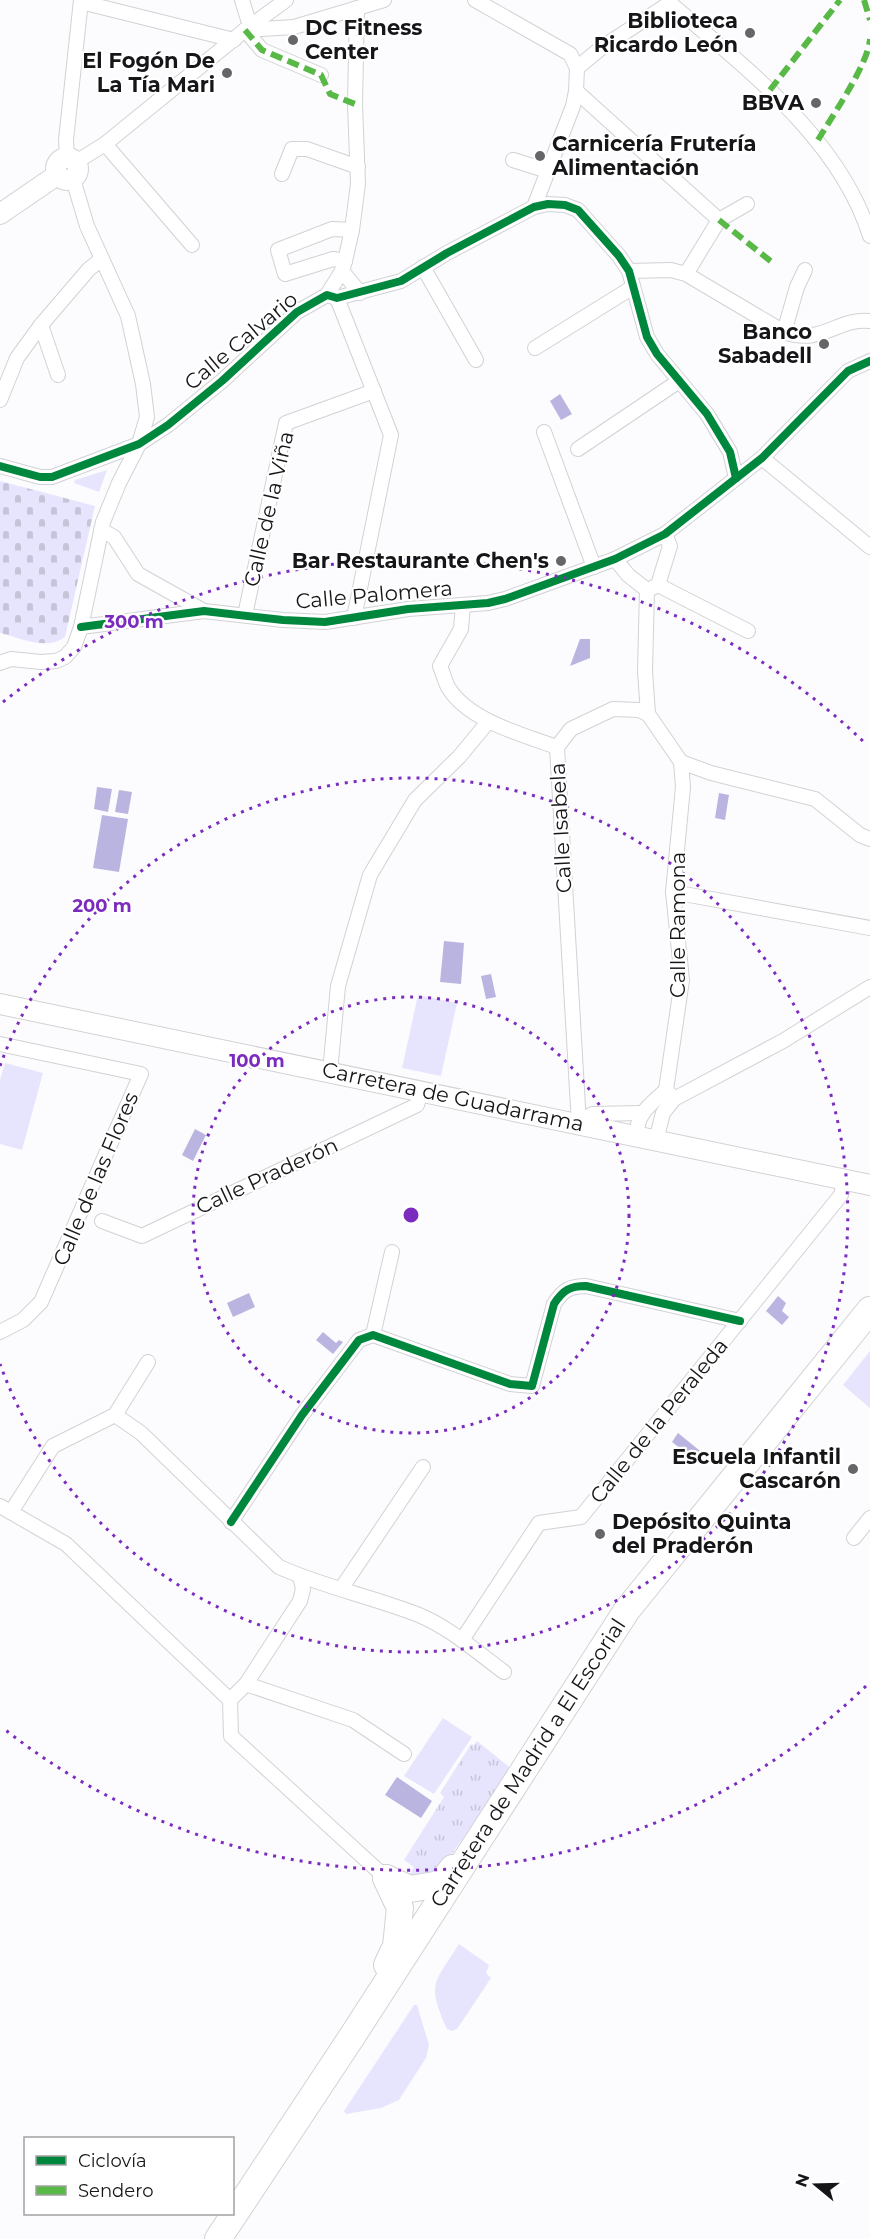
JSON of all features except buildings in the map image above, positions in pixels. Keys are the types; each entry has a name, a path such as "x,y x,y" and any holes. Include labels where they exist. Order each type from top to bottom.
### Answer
{"highway":[{"name":"Carretera de Madrid a El Escorial","path":"234,2215 353,2035 627,1610 870,1310"},
{"name":"Carretera de Madrid a El Escorial","path":"234,2239 637,1623 685,1558 870,1328"},
{"path":"386,1878 411,1889 440,1884 490,1824"},
{"path":"353,2035 396,1946 400,1908 386,1878"},
{"name":"Carretera de Madrid a El Escorial","path":"218,2239 234,2215"}],"main road":[{"path":"0,214 68,168"},
{"name":"Carretera de Guadarrama","path":"0,1004 870,1185"}],"street":[{"path":"242,0 243,32 262,50 321,75"},
{"path":"68,168 105,144 286,0"},
{"path":"0,663 11,659 41,662 60,659 74,648 81,627 101,530 119,483 139,444 147,417 129,316 87,226 68,168 67,129 81,1 243,32 294,27 384,0"},
{"path":"475,0 570,54 577,68 573,106 534,207"},
{"path":"577,68 670,1 770,90 818,140 853,196 870,236"},
{"path":"354,618 392,435 332,296 343,266 352,230 358,184 355,104 357,8"},
{"path":"576,91 718,220"},
{"path":"105,144 192,244"},
{"path":"282,174 292,149 307,149 358,167"},
{"path":"513,160 548,171"},
{"path":"534,207 548,204 565,205 579,210 619,256 629,271 647,337 657,354 707,414 730,452 736,478"},
{"path":"687,274 718,220 747,204"},
{"name":"Calle Calvario","path":"0,466 40,477 52,477 139,444 168,425 208,393 297,312 332,296 360,293 401,281 534,207"},
{"path":"352,230 332,229 278,250 285,274 333,259 343,266 360,293"},
{"path":"0,400 17,358 41,325 89,268 102,259"},
{"path":"423,267 476,360"},
{"path":"629,271 671,270 687,274 796,337 819,335 860,320 870,321"},
{"path":"784,332 796,287 805,270"},
{"path":"535,348 633,287"},
{"path":"41,325 58,375"},
{"path":"544,432 594,567 665,534 762,458 848,371 870,361"},
{"path":"578,449 680,381"},
{"name":"Calle de la Viña","path":"245,615 286,423 374,391"},
{"path":"762,458 870,547"},
{"name":"Calle Palomera","path":"101,530 114,537 138,574 204,611"},
{"path":"665,534 670,546 645,606 645,671 648,714 681,762 711,773 815,799 860,835 870,839"},
{"path":"615,559 628,575 748,631"},
{"name":"Calle Palomera","path":"81,627 204,611 283,620 325,622 408,609 488,603 594,567"},
{"name":"Calle Isabela","path":"463,605 461,629 440,666 449,688 488,722 556,747 579,1124"},
{"path":"556,747 571,729 613,709 639,710 648,714"},
{"path":"330,1072 338,986 370,875 415,800 459,757 488,722"},
{"name":"Calle Ramona","path":"670,1095 682,980 674,892 683,787 681,762"},
{"path":"674,892 870,928"},
{"path":"579,1124 592,1114 642,1113 670,1095 783,1041 870,987"},
{"name":"Calle de las Flores","path":"0,1044 141,1074 41,1302 23,1320 0,1332"},
{"name":"Calle Praderón","path":"102,1221 142,1236 417,1105 421,1091"},
{"path":"642,1113 636,1126 647,1138 663,1113 670,1095"},
{"name":"Calle de la Peraleda","path":"462,1640 539,1523 581,1517 841,1195 845,1180"},
{"path":"373,1335 392,1252"},
{"path":"231,1522 302,1415 359,1340 373,1335 510,1384 532,1386 554,1304 561,1292 572,1286 586,1286 740,1321"},
{"path":"148,1362 115,1414 53,1446 5,1509 66,1544 230,1700 231,1736 386,1878"},
{"path":"115,1414 141,1433 279,1567 421,1616 462,1640 504,1672"},
{"path":"340,1589 423,1467"},
{"path":"854,1538 870,1518"},
{"path":"230,1700 246,1684 300,1601 303,1588 300,1576"},
{"path":"246,1684 353,1720 404,1754"}],"green space":[{"path":"107,470 99,492 74,483 75,480"},
{"path":"0,481 95,506 65,637 58,641 33,642 0,633"},
{"path":"418,995 457,1003 441,1076 402,1068"},
{"path":"5,1063 43,1073 22,1150 0,1144 0,1080"},
{"path":"870,1351 870,1408 843,1385"},
{"path":"443,1718 472,1737 434,1794 404,1776"},
{"path":"477,1741 512,1769 439,1872 407,1879 414,1867 404,1860 444,1797 440,1793 471,1744 474,1745"},
{"path":"459,1944 489,1965 486,1973 491,1978 457,2029 452,2031 447,2029 435,1993 443,1968"},
{"path":"414,2005 417,2005 429,2045 426,2058 399,2100 381,2108 346,2114 344,2111"}],"shaded area":[{"path":"560,394 572,414 561,420 550,401"},
{"path":"580,639 590,639 590,658 570,666"},
{"path":"97,787 112,789 108,812 94,809"},
{"path":"119,790 132,792 128,814 115,812"},
{"path":"719,793 729,795 725,820 715,818"},
{"path":"102,815 128,819 119,872 93,868"},
{"path":"444,941 464,943 461,984 440,982"},
{"path":"491,974 496,997 486,999 481,976"},
{"path":"195,1129 206,1135 193,1161 182,1155"},
{"path":"249,1293 255,1307 233,1317 227,1303"},
{"path":"778,1296 786,1303 782,1311 789,1317 782,1325 766,1311"},
{"path":"323,1332 336,1343 339,1340 343,1342 333,1354 316,1340"},
{"path":"678,1433 705,1455 699,1463 672,1442"},
{"path":"397,1777 432,1801 421,1818 385,1795"}],"marked path":[{"path":"770,90 840,0"},
{"path":"864,0 870,20"},
{"path":"245,30 262,50 321,75 330,94 355,104"},
{"path":"818,140 856,76 868,50 870,39"},
{"path":"719,220 773,263"}],"cycle path":[{"path":"0,466 40,477 52,477 139,444 168,425 222,381 297,312 327,295 337,298 401,281 447,253 534,207 548,204 565,205 578,210 619,256 629,271 647,337 657,354 707,414 730,452 736,478"},
{"path":"81,627 204,611 283,620 325,622 408,609 488,603 505,599 615,559 665,534 762,458 848,371 870,361"},
{"path":"231,1522 302,1415 359,1340 373,1335 510,1384 532,1386 554,1304 564,1292 571,1288 586,1286 740,1321"}],"place":[{"name":"Biblioteca Ricardo León","path":"750,33"},
{"name":"DC Fitness Center","path":"293,40"},
{"name":"El Fogón De La Tía Mari","path":"227,73"},
{"name":"BBVA","path":"816,103"},
{"name":"Carnicería Frutería Alimentación","path":"540,156"},
{"name":"Banco Sabadell","path":"824,344"},
{"name":"Bar Restaurante Chen's","path":"561,561"},
{"name":"Escuela Infantil Cascarón","path":"853,1469"},
{"name":"Depósito Quinta del Praderón","path":"600,1534"}]}
